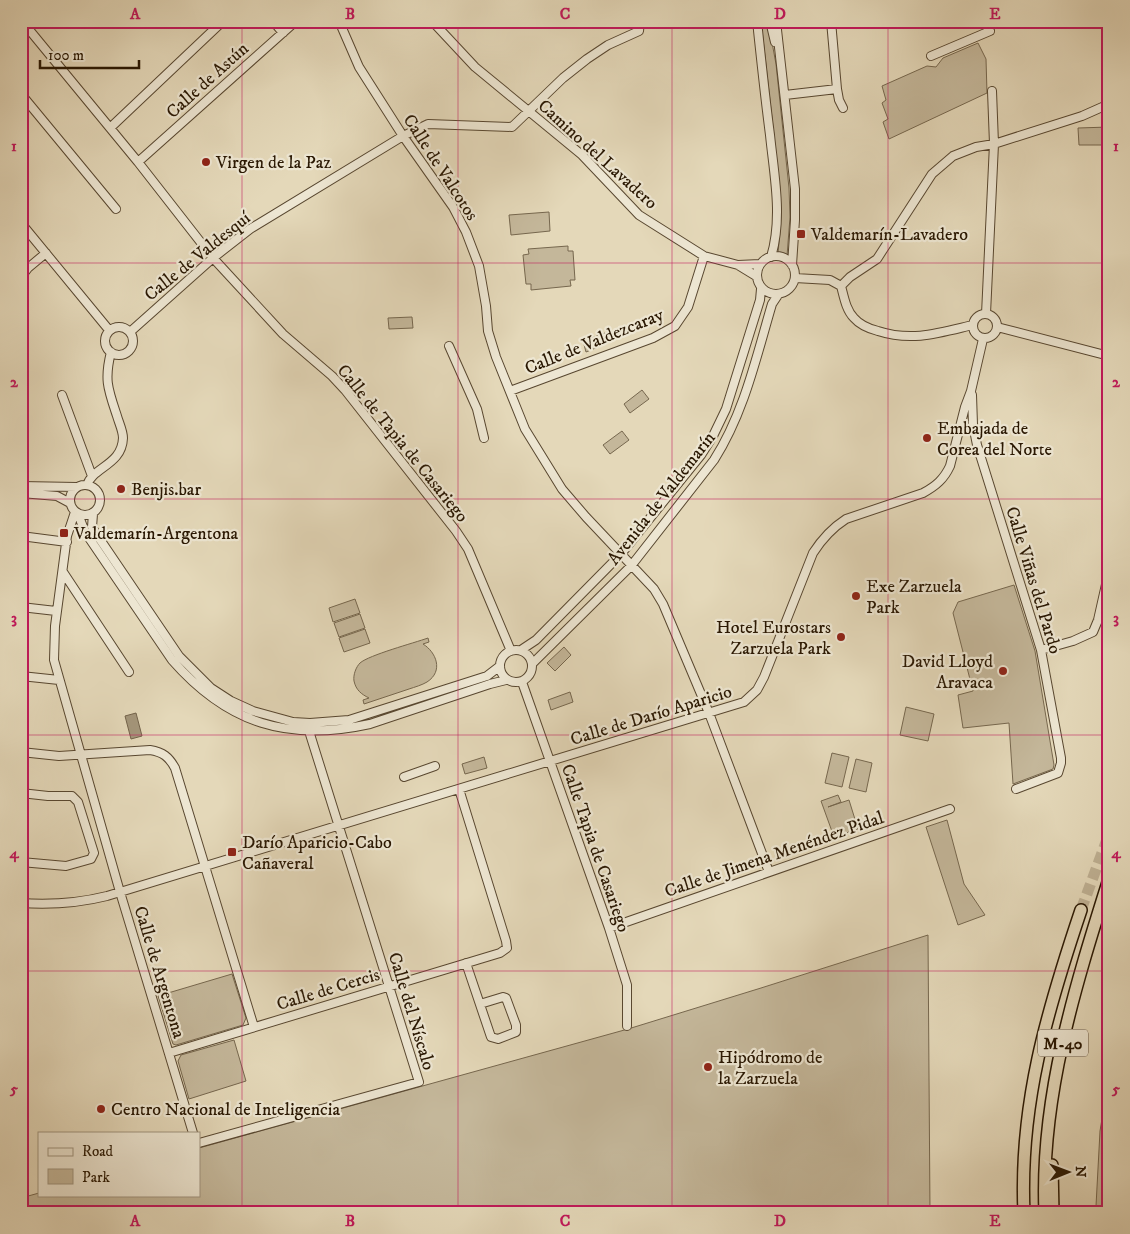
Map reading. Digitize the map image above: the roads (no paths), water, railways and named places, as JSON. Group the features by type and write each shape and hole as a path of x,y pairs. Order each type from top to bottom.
{"highway":[{"name":"M-40","path":"1045,1213 1044,1182 1047,1129 1053,1088 1072,1005 1109,879"},
{"name":"M-40","path":"1024,1213 1022,1181 1026,1124 1035,1066 1049,1011 1081,910"},
{"path":"1053,1088 1053,1213"}],"street":[{"path":"22,21 138,162 213,258"},
{"path":"21,25 22,21"},
{"path":"110,128 223,21"},
{"path":"273,21 283,33"},
{"name":"Calle de Astún","path":"138,162 296,21"},
{"name":"Calle de Valcotos","path":"339,21 359,67 402,136 452,207 466,232 479,266 488,331 496,357 525,429 562,489 654,589 663,604 709,713 769,872"},
{"name":"Camino del Lavadero","path":"432,21 475,67 582,156 639,215 704,256 738,265 756,276"},
{"name":"Calle de Valdesquí","path":"130,332 213,258 250,229 402,136 428,124 512,127 563,78 586,59 608,45 639,31 640,21"},
{"path":"756,21 776,189 777,220 771,256 760,264 756,276 761,288 768,293 778,295 789,289 795,278 792,265 795,189 776,21"},
{"path":"770,21 771,31 781,60"},
{"path":"831,21 837,89 843,108"},
{"path":"931,56 990,31"},
{"path":"785,95 837,89"},
{"path":"986,314 994,144 992,91"},
{"path":"21,94 116,209"},
{"path":"841,286 850,277 877,259 932,174 953,156 976,147 994,144 1082,116 1109,104"},
{"path":"21,223 109,330"},
{"path":"21,277 28,268 46,253"},
{"name":"Calle de Valdezcaray","path":"510,391 653,338 676,326 688,307 704,256"},
{"path":"771,256 784,258 792,265"},
{"name":"Calle de Tapia de Casariego","path":"213,258 283,334 332,376 456,531 468,549 511,651"},
{"name":"Camino del Lavadero","path":"738,265 760,264"},
{"path":"795,278 830,280 841,286 847,307 854,319 880,332 916,338 973,325"},
{"name":"Avenida de Valdemarín","path":"521,650 536,640 621,554 701,455 726,409 760,300 761,288"},
{"name":"Avenida de Valdemarín","path":"532,662 631,566 714,460 725,443 741,409 772,304 778,295"},
{"path":"986,314 993,317 997,327 991,337 983,339 976,335 973,325 978,316 986,314"},
{"path":"117,326 130,332 132,340 129,350 118,354 108,349 105,338 109,330 117,326"},
{"path":"997,327 1109,356"},
{"name":"Calle de Darío Aparicio","path":"21,904 46,905 90,900 120,892 744,702 757,690 764,677 813,553 821,540 837,524 846,519 923,493 933,488 946,474 950,466 971,391 983,339"},
{"path":"449,346 477,409 484,438"},
{"path":"87,485 89,478 113,461 120,451 123,439 107,380 107,368 111,352"},
{"name":"Calle Viñas del Pardo","path":"971,391 975,434 1041,650 1061,758 1060,768 1054,776 1016,789"},
{"path":"62,395 92,476"},
{"path":"961,423 973,425"},
{"path":"958,434 964,432 975,434"},
{"path":"21,486 77,487 87,485 95,489 99,494 100,502 98,509 93,514 85,516 76,513"},
{"path":"77,487 72,494 70,503 72,508 89,538 172,660 206,695 228,709 251,720 271,726 309,731 332,731 370,724 490,684 506,680 516,683 522,682 530,676 533,669 528,654 521,650 511,651 504,655 500,666 487,676 350,720 317,723 293,722 253,711 231,701 211,688 179,656 95,532 92,527 93,514"},
{"path":"21,493 57,496 70,503"},
{"name":"Calle de Argentona","path":"76,513 67,542 56,611 53,642 54,660 120,892 194,1132"},
{"path":"21,536 67,542"},
{"path":"1041,650 1073,641 1092,632 1098,620 1109,571"},
{"path":"63,572 129,672"},
{"path":"21,607 56,611"},
{"path":"500,666 506,680"},
{"path":"21,676 59,680"},
{"name":"Calle Tapia de Casariego","path":"522,682 609,928 627,985 627,1026"},
{"name":"Calle del Níscalo","path":"200,1144 419,1082 309,731"},
{"path":"21,752 58,756 150,750 160,752 170,759 175,768 254,1027"},
{"path":"404,777 435,766"},
{"name":"Calle de Cercis","path":"169,1053 466,963 507,948 459,789"},
{"path":"21,793 72,796 78,802 94,852 91,859 66,866 21,862"},
{"name":"Calle de Jimena Menéndez Pidal","path":"609,928 950,809"},
{"path":"86,826 99,821"},
{"path":"466,963 491,1037 498,1039 516,1032 516,1026 506,998 503,997 480,1004"}],"tunnel":[{"path":"1081,910 1109,834"}],"place":[{"name":"Virgen de la Paz","path":"206,162"},
{"name":"Valdemarín-Lavadero","path":"801,234"},
{"name":"Embajada de Corea del Norte","path":"927,438"},
{"name":"Benjis.bar","path":"121,489"},
{"name":"Valdemarín-Argentona","path":"64,533"},
{"name":"Exe Zarzuela Park","path":"856,596"},
{"name":"Hotel Eurostars Zarzuela Park","path":"841,637"},
{"name":"David Lloyd Aravaca","path":"1003,671"},
{"name":"Darío Aparicio-Cabo Cañaveral","path":"232,852"},
{"name":"Hipódromo de la Zarzuela","path":"708,1067"},
{"name":"Centro Nacional de Inteligencia","path":"101,1109"}]}
